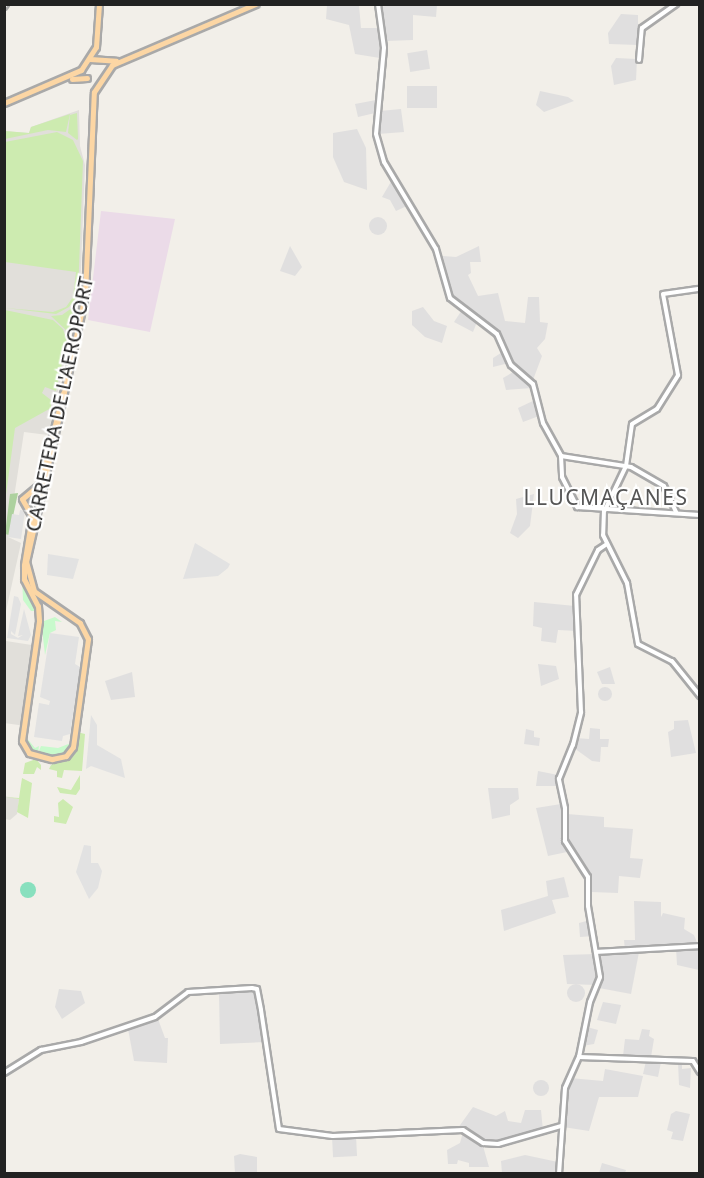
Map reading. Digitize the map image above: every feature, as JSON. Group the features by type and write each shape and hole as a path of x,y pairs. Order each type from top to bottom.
{"main road":[{"path":"58,83 84,66 89,60 96,42 99,4"},
{"path":"4,103 58,83 88,79 99,80 116,63 255,5"},
{"path":"96,42 106,72"},
{"path":"89,60 112,62 171,42"},
{"path":"84,66 88,79"},
{"name":"CARRETERA DE L'AEROPORT","path":"88,79 94,92"},
{"name":"CARRETERA DE L'AEROPORT","path":"26,505 32,520 24,579 39,611 39,621 22,734 24,747 32,755 55,759 70,752 88,643 81,625 36,593 27,572 33,530 85,291 94,92 99,80"},
{"path":"36,501 26,505 22,498 40,484 63,393"},
{"path":"33,530 36,501 50,459"},
{"path":"30,491 36,501"}],"street":[{"path":"378,4 384,48 376,134 384,162 436,249 450,298 499,336 511,365 530,380 543,423 561,456 562,477 578,507 699,515"},
{"path":"639,60 642,28 676,4"},
{"path":"699,289 663,294 678,374 657,409 641,416 631,428 626,466 605,510 607,544 627,583 638,644 672,661 699,696"},
{"path":"561,456 626,466 664,486 676,512"},
{"path":"559,1173 565,1087 579,1057 590,1002 600,980 588,906 588,877 574,860 565,841 565,808 558,783 581,712 576,595 598,550 607,544"},
{"path":"597,952 699,946"},
{"path":"4,1072 41,1050 81,1042 155,1017 188,992 252,988 256,989 261,1010 279,1129 333,1136 464,1130 483,1143 498,1144 561,1126"},
{"path":"579,1057 693,1061 699,1072"}],"shaded area":[{"path":"327,5 359,5 361,28 379,28 380,58 355,54 349,25 326,19"},
{"path":"437,5 436,17 413,15 413,40 386,41 380,7"},
{"path":"621,14 638,15 638,45 609,44 608,33"},
{"path":"427,50 430,69 410,72 407,53"},
{"path":"616,58 637,59 636,80 614,85 611,66"},
{"path":"407,86 437,86 437,108 407,108"},
{"path":"540,91 568,97 574,101 544,112 536,105"},
{"path":"376,100 375,113 358,117 355,104"},
{"path":"401,109 404,132 378,134 380,111"},
{"path":"79,110 80,146 85,165 80,293 48,435 24,432 8,537 21,543 6,611 6,641 38,646 26,726 4,723 4,131 29,133 31,127"},
{"path":"357,129 366,148 367,190 344,182 333,157 333,133"},
{"path":"392,180 409,205 396,211 390,200 382,197"},
{"path":"101,211 175,219 150,332 88,320"},
{"path":"374,217 382,217 387,222 385,233 374,235 369,230 369,222"},
{"path":"290,246 302,267 295,276 280,271"},
{"path":"479,246 481,262 470,262 471,273 468,275 478,296 498,293 505,321 525,323 528,297 539,297 540,322 548,323 545,339 537,348 542,356 533,380 511,365 497,332 452,298 443,256 456,257"},
{"path":"423,307 434,321 447,326 442,343 425,337 412,325 412,311"},
{"path":"462,310 477,322 473,332 454,322"},
{"path":"504,351 509,363 493,367 493,358"},
{"path":"515,371 530,382 532,388 506,390 503,378"},
{"path":"535,400 539,416 523,422 518,408"},
{"path":"534,494 530,526 518,538 510,533 517,514 516,499"},
{"path":"20,510 25,511 21,539 8,537 12,514 19,515"},
{"path":"195,543 230,564 228,568 218,576 183,579"},
{"path":"48,554 79,559 73,579 47,575"},
{"path":"14,596 18,597 21,604 15,635 11,631 11,634 18,638 23,635 18,636 24,609 31,635 28,641 7,638"},
{"path":"534,602 575,606 577,631 558,630 556,643 541,641 542,628 533,626"},
{"path":"50,633 79,637 75,664 80,667 70,734 63,736 62,741 34,737 39,703 49,705 50,701 40,697"},
{"path":"538,664 556,666 559,679 541,686"},
{"path":"610,667 615,684 602,684 597,672"},
{"path":"132,672 135,697 111,700 105,681"},
{"path":"602,687 608,687 612,694 608,701 602,701 598,697 598,691"},
{"path":"91,715 97,725 97,745 121,759 125,778 91,766 86,769"},
{"path":"688,720 696,753 671,757 668,732 674,729 674,721"},
{"path":"590,728 600,729 600,739 609,739 608,747 601,747 600,762 592,761 574,748 576,738 589,739"},
{"path":"526,729 534,731 534,737 540,738 539,746 524,744"},
{"path":"538,771 558,775 557,786 536,786"},
{"path":"488,788 518,788 519,799 510,805 510,815 492,819"},
{"path":"4,796 19,799 17,814 10,820 5,819"},
{"path":"561,804 567,852 548,856 536,808"},
{"path":"567,814 604,817 604,827 633,829 630,858 643,859 640,878 619,876 618,893 591,892 589,873 567,841"},
{"path":"84,845 91,846 91,863 98,863 102,871 98,888 89,899 76,872"},
{"path":"564,877 569,897 552,900 556,913 504,931 501,910 548,896 546,881"},
{"path":"634,901 661,902 661,917 663,913 685,918 684,929 694,935 698,945 645,947 625,951 624,940 635,940"},
{"path":"590,920 594,936 580,937 579,923"},
{"path":"676,948 690,951 699,948 699,970 677,965"},
{"path":"639,952 631,994 599,988 601,954"},
{"path":"596,954 599,975 596,985 567,984 563,955"},
{"path":"576,984 582,987 585,993 582,999 576,1002 570,999 567,993 570,987"},
{"path":"59,989 81,991 85,1003 62,1019 55,1007"},
{"path":"243,991 256,993 265,1042 220,1044 219,993"},
{"path":"603,1002 621,1005 616,1024 597,1020"},
{"path":"158,1019 165,1038 168,1038 167,1063 134,1061 128,1029"},
{"path":"587,1027 598,1030 594,1044 582,1046"},
{"path":"642,1029 650,1030 649,1036 654,1039 651,1057 623,1056 625,1039 639,1040"},
{"path":"646,1061 661,1062 658,1077 643,1074"},
{"path":"678,1062 682,1063 682,1069 691,1068 690,1088 679,1085"},
{"path":"605,1069 643,1076 638,1097 599,1097 589,1131 563,1127 570,1078 603,1081"},
{"path":"541,1080 547,1082 549,1088 547,1094 541,1096 535,1094 533,1088 535,1082"},
{"path":"473,1107 496,1116 505,1111 508,1121 521,1123 525,1110 541,1110 543,1131 508,1141 487,1142 471,1131 458,1128"},
{"path":"676,1111 690,1114 683,1141 671,1139 673,1132 667,1130 671,1114"},
{"path":"463,1132 483,1146 489,1167 469,1167 469,1163 458,1160 457,1164 448,1164 447,1150 460,1143"},
{"path":"356,1136 357,1156 333,1157 332,1137"},
{"path":"240,1154 257,1157 257,1173 235,1173 234,1156"},
{"path":"525,1155 558,1162 557,1173 502,1173 501,1161"},
{"path":"602,1163 626,1170 625,1173 599,1173"}],"green space":[{"path":"77,113 77,140 68,133 70,115"},
{"path":"70,114 66,132 48,130 5,139 5,131 29,133 31,127"},
{"path":"57,132 73,140 83,161 78,295 69,307 56,314 5,308 53,312 66,307 73,297 76,272 5,262 5,142"},
{"path":"76,305 68,332 51,316 62,315"},
{"path":"5,310 53,320 63,329 67,341 56,391 45,387 42,393 51,400 51,408 15,428 5,502"},
{"path":"18,493 9,535 5,534 10,494"},
{"path":"22,576 36,606 36,611 31,611 23,600"},
{"path":"55,617 62,622 55,621 56,630 50,633 45,655 42,629 44,621"},
{"path":"77,732 85,734 82,771 64,770 62,778 57,777 57,771 49,769 51,765 71,754"},
{"path":"25,736 35,748 39,746 38,753 41,746 58,748 71,743 71,746 65,754 56,757 30,752"},
{"path":"36,759 41,765 41,770 37,767 34,774 23,774 25,763"},
{"path":"80,775 80,789 76,795 60,793 57,787 71,790"},
{"path":"22,778 32,783 28,818 17,812 19,799 5,797 19,798"},
{"path":"63,799 73,807 66,824 54,822 54,816 59,817 58,803"},
{"path":"28,882 36,890 28,898 20,890"}],"district":[{"name":"LLUCMAÇANES","path":"606,497"}]}
